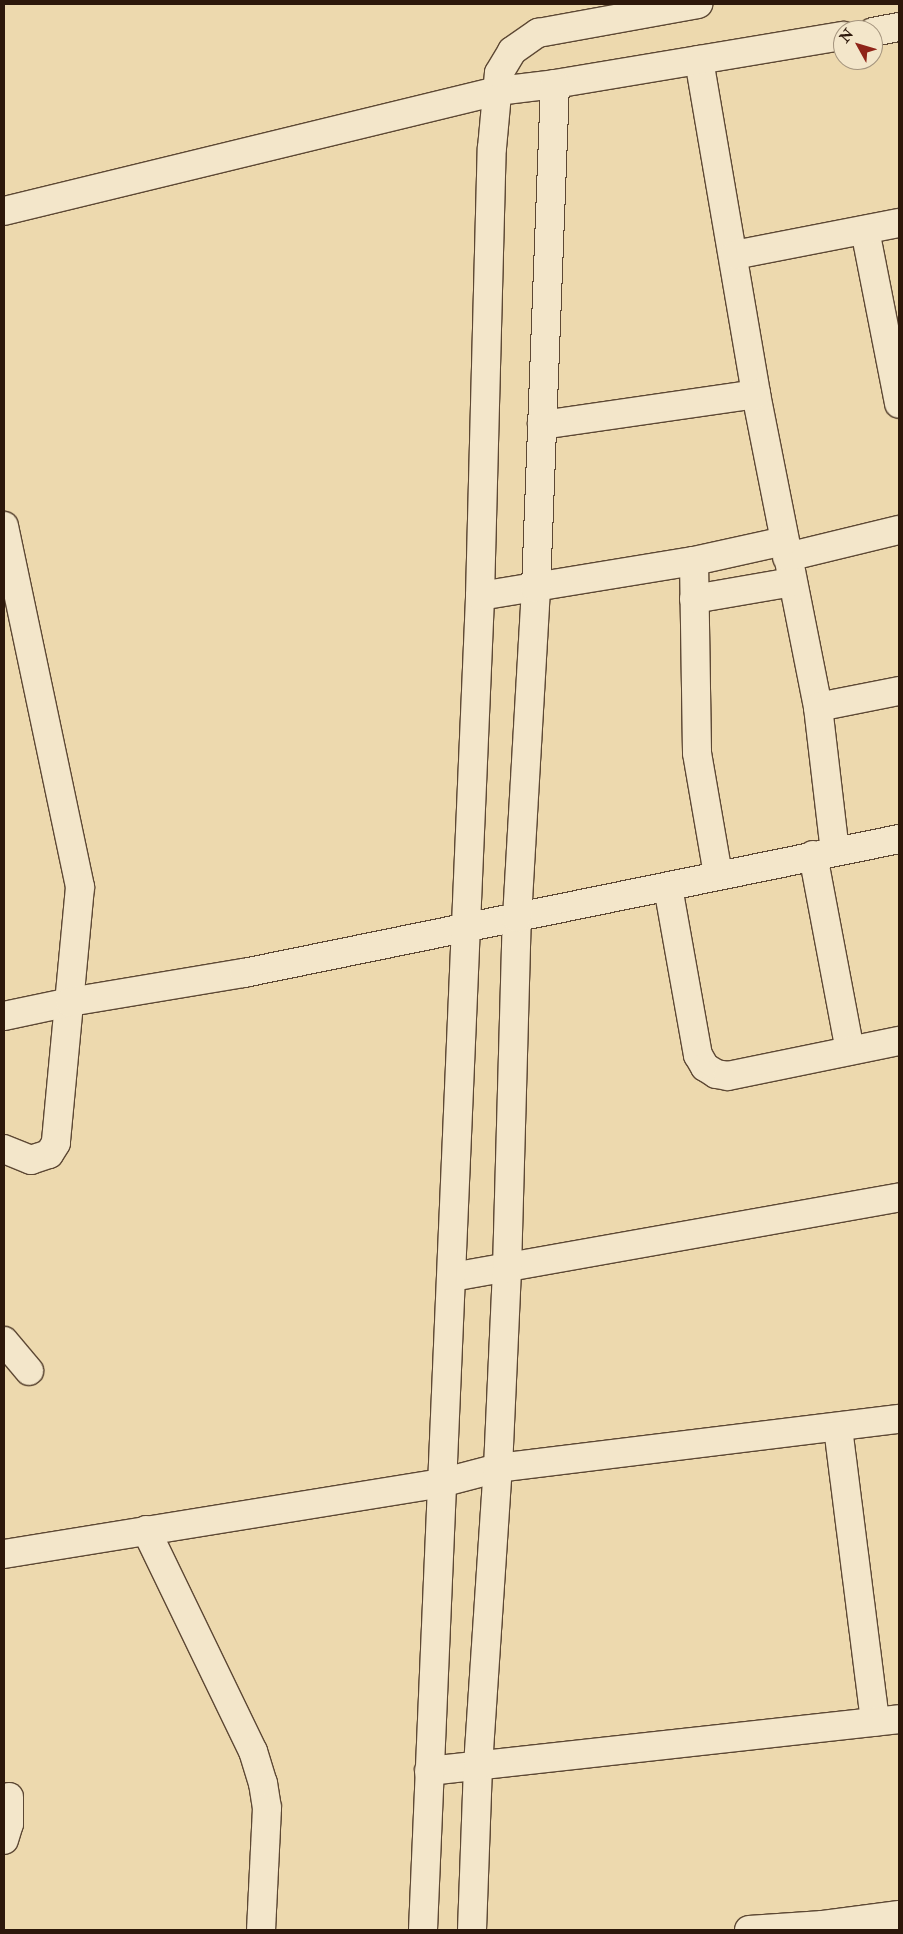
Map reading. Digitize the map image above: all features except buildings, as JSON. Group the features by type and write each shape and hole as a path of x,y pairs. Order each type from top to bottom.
{"street":[{"path":"423,1930 480,596 492,148 498,73 512,51 538,33 698,4"},
{"path":"883,30 899,27"},
{"path":"4,211 496,90 555,84 833,38"},
{"path":"699,60 734,255 756,394 818,707 824,853 850,1051"},
{"path":"472,1930 478,1766 498,1468 507,1269 517,918 536,588 555,84"},
{"path":"734,255 899,223"},
{"path":"864,230 899,404"},
{"path":"542,425 756,394"},
{"path":"4,526 80,887 56,1143 49,1154 42,1158 30,1160 4,1149"},
{"path":"694,599 788,560 899,530"},
{"path":"480,596 694,560 788,560"},
{"path":"694,560 697,753 718,874"},
{"path":"818,707 899,691"},
{"path":"4,1016 70,1002 244,973 668,887 718,874 899,839"},
{"path":"668,887 698,1055 705,1067 716,1074 728,1076 899,1041"},
{"path":"452,1277 507,1269 899,1197"},
{"path":"4,1341 29,1371"},
{"path":"4,1554 441,1483 498,1468 838,1428 899,1419"},
{"path":"429,1771 887,1720 838,1428"},
{"path":"146,1530 253,1751 263,1782 267,1816 261,1930"},
{"path":"4,1840 10,1824 9,1797"},
{"path":"748,1930 822,1928 899,1915"}]}
